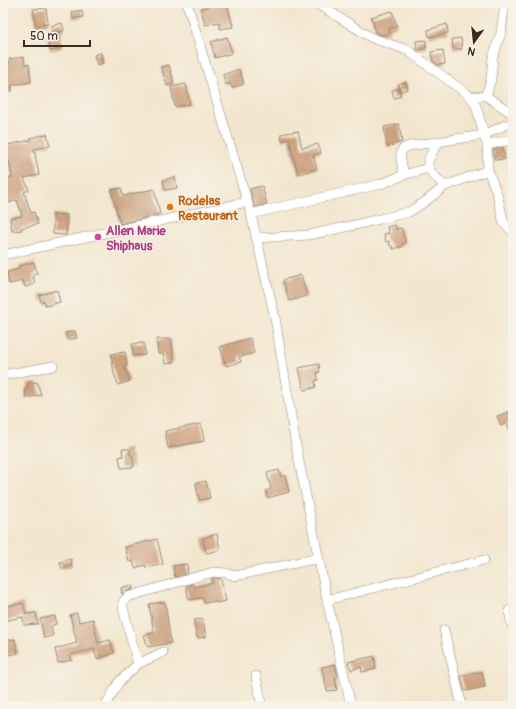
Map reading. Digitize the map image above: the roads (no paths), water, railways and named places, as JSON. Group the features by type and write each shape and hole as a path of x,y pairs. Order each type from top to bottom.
{"street":[{"path":"187,3 251,214 275,318 296,446 327,600 348,687 351,706"},
{"path":"314,3 372,38 407,50 470,96 476,106 487,145 488,170 497,194 504,223 513,232"},
{"path":"486,96 491,79 493,57 501,33 505,3"},
{"path":"470,96 486,96 513,114"},
{"path":"404,174 401,151 404,148 484,135 505,125 513,123"},
{"path":"487,145 513,140"},
{"path":"439,142 429,156 428,168 430,173 445,186"},
{"path":"251,214 381,184 404,174 428,168"},
{"path":"256,238 309,235 409,212 445,186 488,170"},
{"path":"3,255 247,202"},
{"path":"3,375 52,366"},
{"path":"138,664 123,608 123,602 127,597 214,572 226,573 235,576 319,558"},
{"path":"327,600 484,560"},
{"path":"508,611 513,628"},
{"path":"444,630 462,706"},
{"path":"105,706 119,682 138,664 163,652"},
{"path":"256,676 262,706"}],"place":[{"name":"Rodelas Restaurant","path":"170,207"},
{"name":"Allen Marie Shiphaus","path":"98,237"}]}
